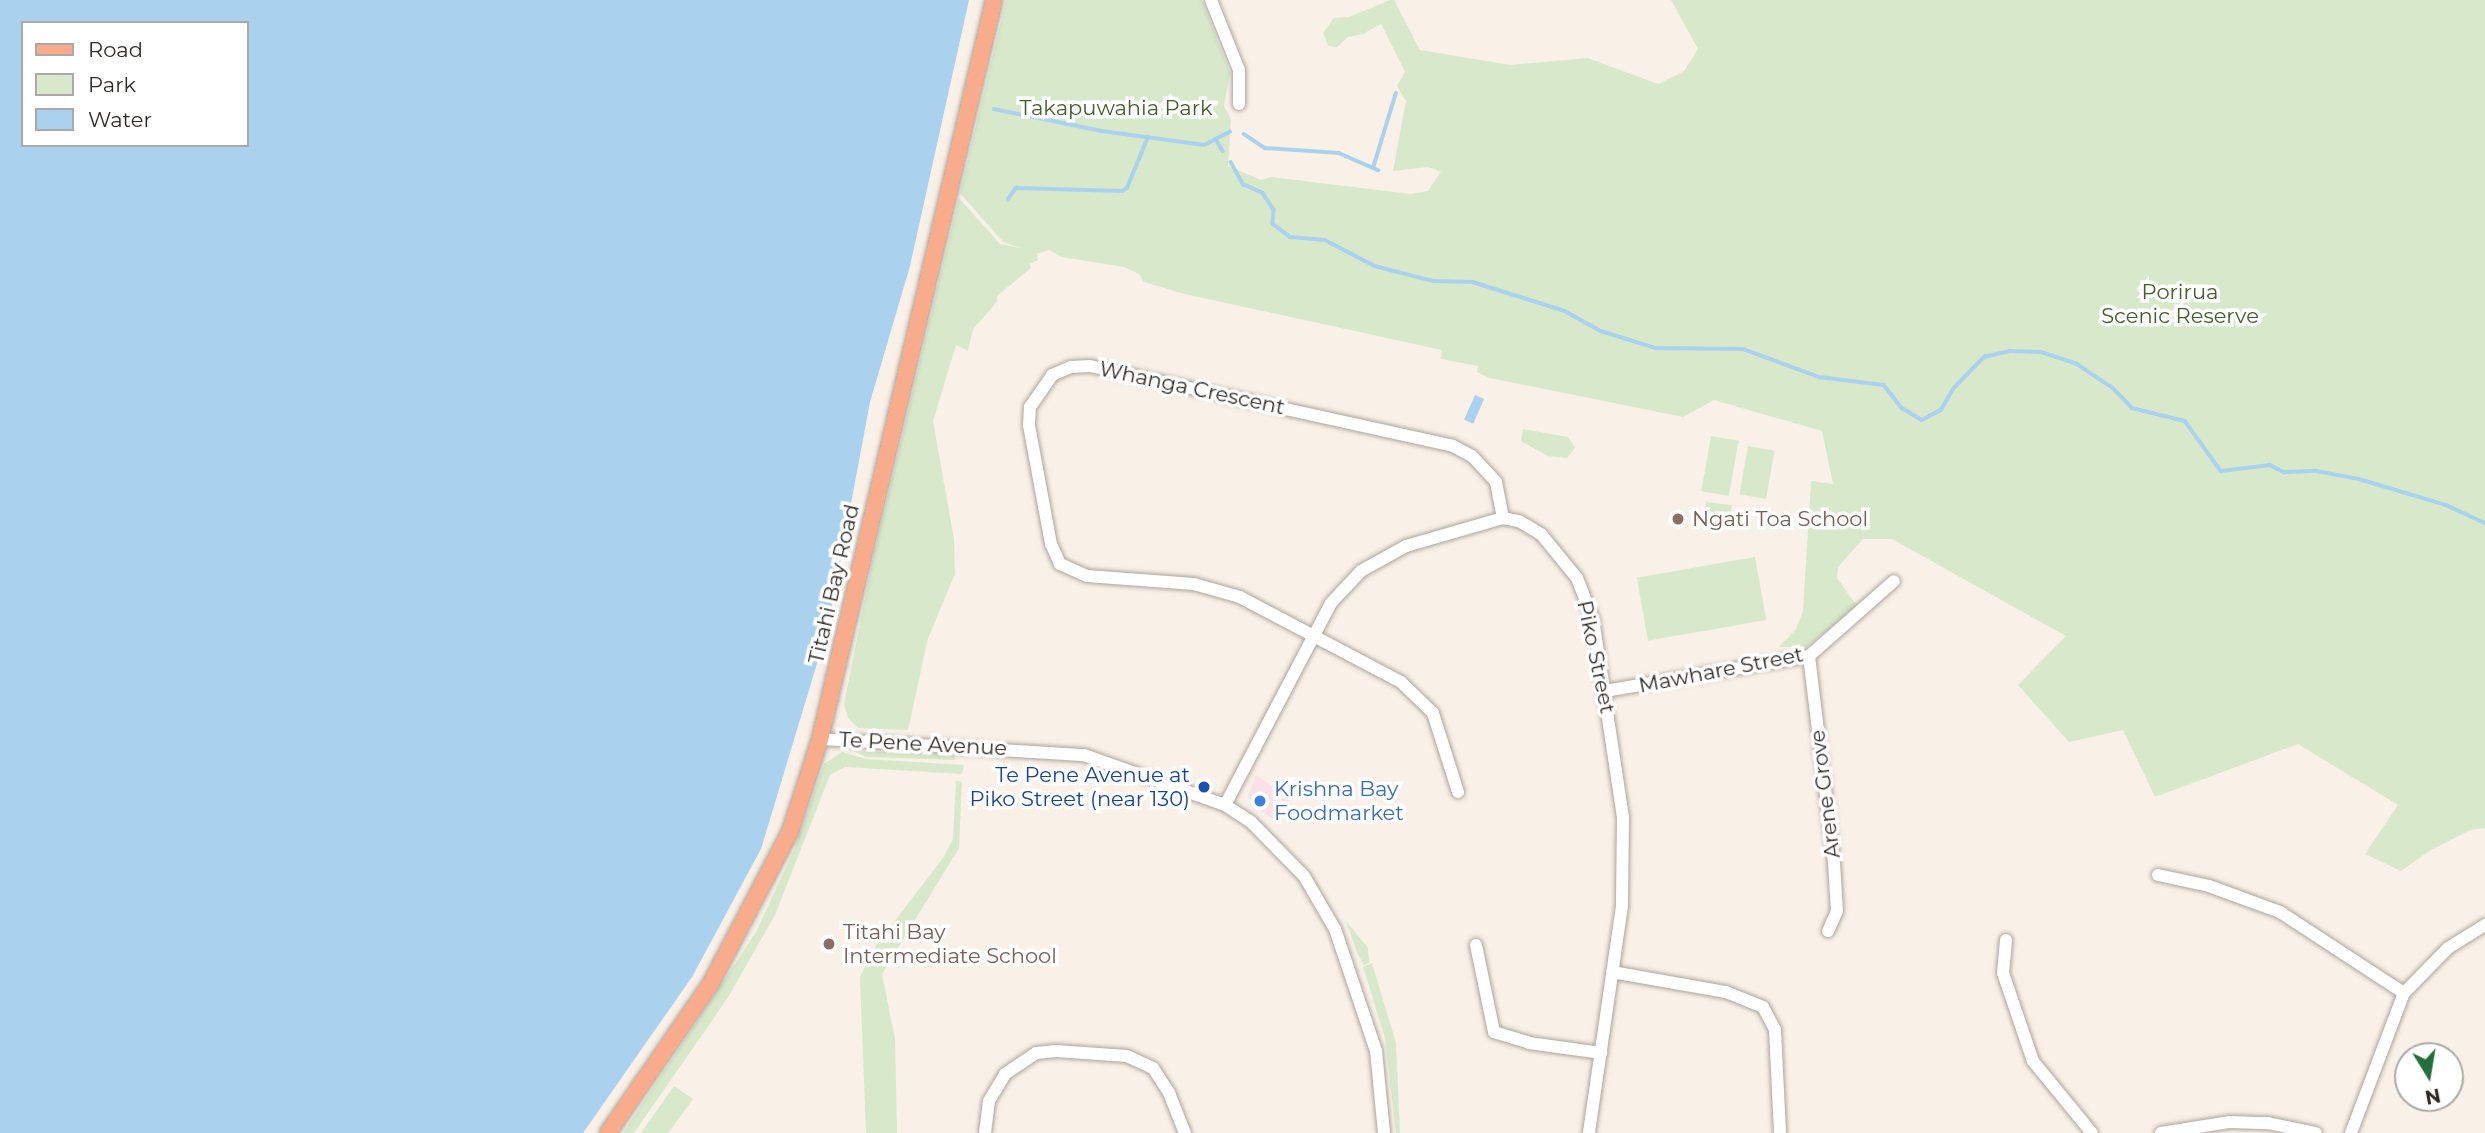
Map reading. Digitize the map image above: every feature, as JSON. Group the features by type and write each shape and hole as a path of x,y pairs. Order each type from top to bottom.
{"main road":[{"name":"Titahi Bay Road","path":"608,1133 711,983 746,924 790,832 820,739 994,0"}],"street":[{"path":"1211,0 1239,70 1239,104"},
{"name":"Whanga Crescent","path":"1313,636 1240,597 1210,587 1087,576 1060,564 1051,544 1029,425 1033,399 1045,381 1071,367 1090,366 1453,446 1472,456 1496,482 1503,517"},
{"path":"1224,805 1313,636 1343,588 1380,558 1424,539 1503,517"},
{"name":"Piko Street","path":"1503,517 1519,521 1541,534 1577,578 1593,619 1605,691 1625,840 1612,972 1589,1133"},
{"name":"Mawhare Street","path":"1605,691 1809,656 1894,581"},
{"path":"1313,636 1421,697 1440,727 1458,792"},
{"name":"Arene Grove","path":"1809,656 1835,875 1837,911 1828,931"},
{"name":"Te Pene Avenue","path":"820,739 1084,755 1224,805 1272,839 1291,860 1335,929 1376,1051 1384,1133"},
{"path":"2158,875 2208,886 2280,912 2404,993"},
{"path":"2351,1133 2404,993 2448,948 2485,925"},
{"path":"2006,940 2003,973 2032,1061 2092,1133"},
{"path":"1476,945 1494,1032 1529,1042 1601,1053"},
{"path":"1612,972 1726,992 1763,1007 1775,1030 1780,1133"},
{"path":"985,1133 989,1101 1004,1074 1036,1053 1056,1051 1127,1056 1153,1068 1169,1093 1185,1133"},
{"path":"2161,1133 2230,1122 2268,1123 2316,1133"}],"shaded area":[{"path":"1256,775 1292,799 1274,820 1252,805 1248,796"}],"green space":[{"name":"Porirua Scenic Reserve","path":"1006,0 1202,0 1230,73 1224,106 1231,119 1228,166 1261,180 1271,177 1411,194 1428,191 1441,172 1428,167 1393,171 1406,101 1397,86 1405,72 1381,24 1363,34 1348,37 1337,47 1328,46 1323,33 1334,18 1349,17 1390,0 1394,0 1420,50 1510,65 1588,58 1658,84 1684,71 1698,49 1671,0 2485,0 2485,828 2470,830 2431,850 2401,871 2365,854 2398,805 2298,744 2155,797 2123,730 2069,742 2018,685 2066,636 1892,539 1863,539 1838,567 1837,578 1857,606 1806,647 1779,647 1796,629 1803,611 1811,481 1833,484 1822,431 1714,400 1683,417 1490,378 1477,372 1478,366 1441,359 1442,350 1185,294 1144,282 1139,274 1124,267 1062,257 1049,250 1037,254 1038,260 1029,264 1031,268 997,296 997,302 973,329 968,351 956,345 933,421 954,539 955,574 928,638 908,730 858,728 848,718 844,705 872,562 959,198 1000,244 1021,248 1003,242 960,193"},
{"path":"1523,429 1568,437 1575,448 1567,458 1548,456 1521,441"},
{"path":"1711,436 1739,441 1729,496 1701,491"},
{"path":"1748,446 1775,451 1766,499 1739,494"},
{"path":"1706,502 1732,505 1730,520 1704,517"},
{"path":"1755,557 1766,620 1648,641 1637,578"},
{"path":"854,751 954,755 955,760 866,757"},
{"path":"842,752 866,759 964,765 962,774 845,767 830,775 775,915 727,999 634,1133 623,1133 756,932 794,850 824,764"},
{"path":"956,781 962,782 959,848 882,974 895,1039 897,1133 866,1133 860,977 877,944 943,858 953,839"},
{"path":"1346,921 1368,948 1369,963 1364,965 1358,955"},
{"path":"1372,963 1396,1043 1400,1133 1396,1133 1385,1038 1363,967"},
{"path":"674,1086 693,1099 668,1133 641,1133"}],"water":[{"path":"0,0 969,0 910,266 870,402 828,627 761,849 692,977 583,1133 0,1133"},
{"path":"1475,395 1484,399 1473,424 1464,420"}],"waterway":[{"path":"1373,168 1396,93"},
{"path":"994,109 1102,131 1204,145 1230,132"},
{"path":"1244,134 1265,148 1339,153 1378,170"},
{"path":"1008,199 1016,188 1122,191 1127,188 1148,137"},
{"path":"1216,139 1223,151"},
{"path":"1231,162 1243,184 1263,193 1274,210 1273,224 1290,237 1325,240 1375,266 1433,281 1473,282 1565,311 1601,331 1656,348 1743,349 1819,377 1884,385 1902,408 1922,420 1941,410 1953,389 1984,357 2010,351 2041,352 2077,364 2113,388 2132,408 2185,421 2221,471 2270,465 2284,472 2317,471 2359,479 2446,505 2485,523"}],"place":[{"name":"Ngati Toa School","path":"1678,519"},
{"name":"Te Pene Avenue at Piko Street (near 130)","path":"1204,787"},
{"name":"Krishna Bay Foodmarket","path":"1260,801"},
{"name":"Titahi Bay Intermediate School","path":"829,944"}],"park label":[{"name":"Takapuwahia Park","path":"1116,108"}]}
